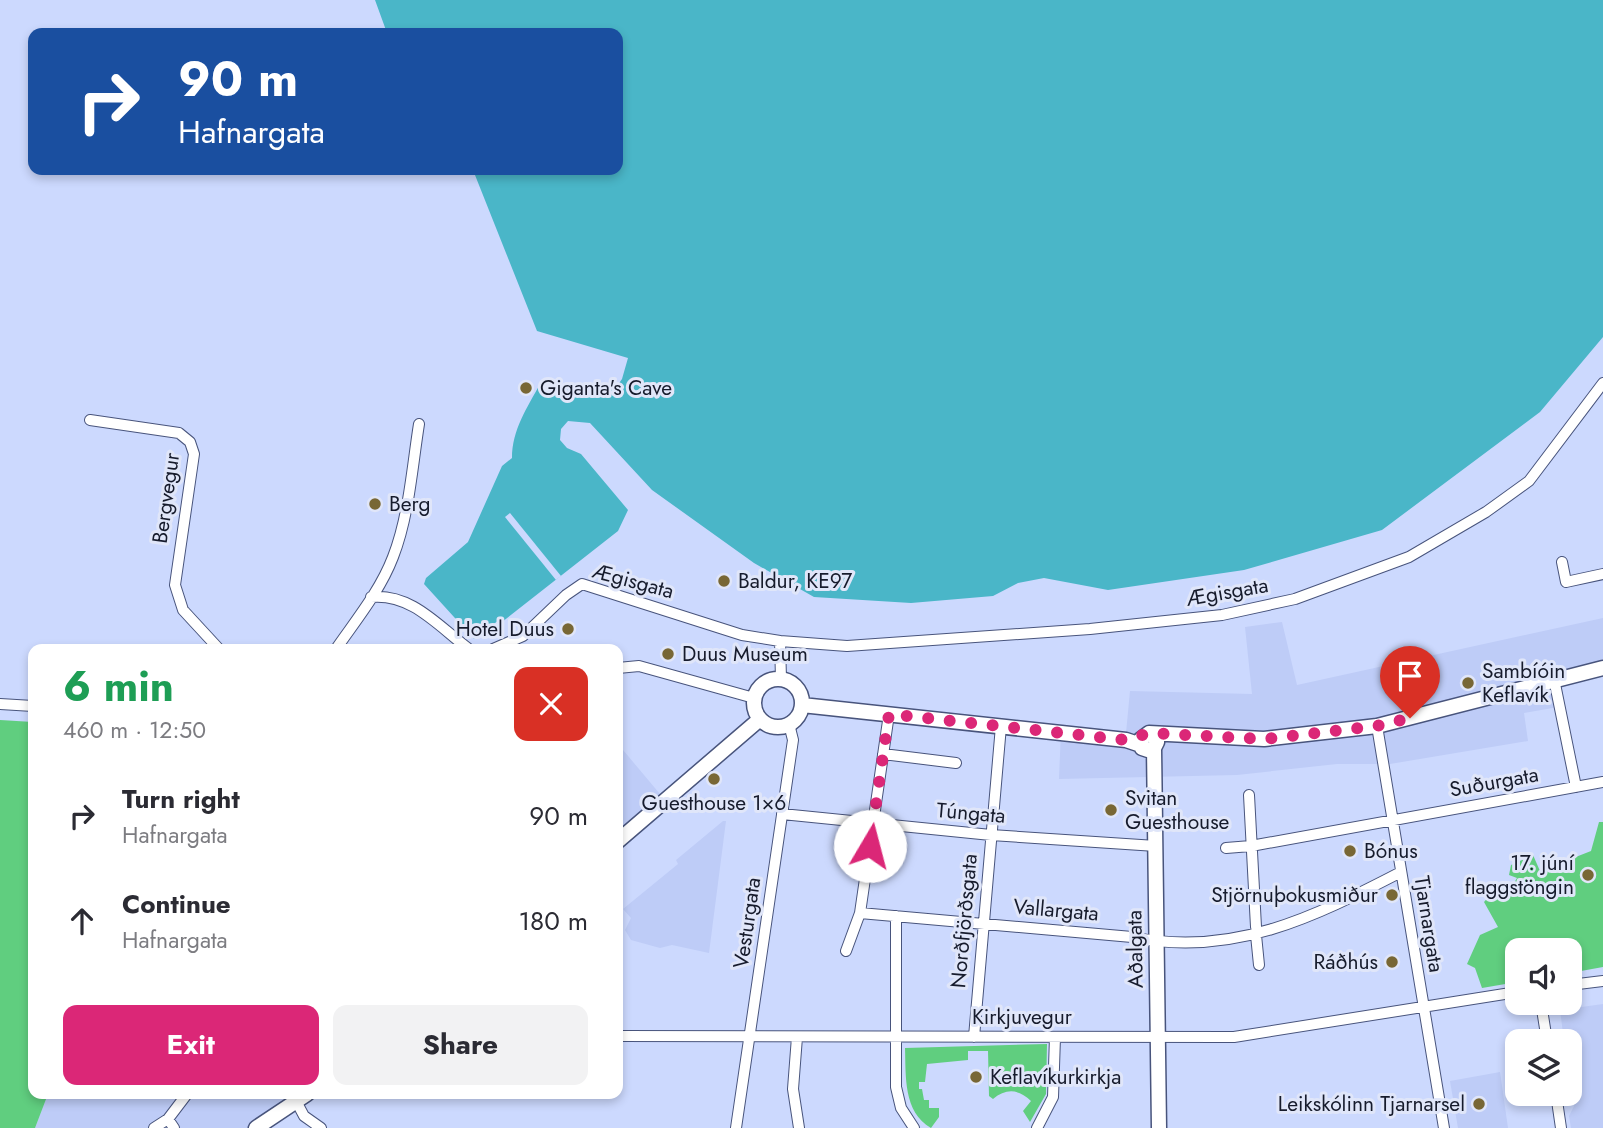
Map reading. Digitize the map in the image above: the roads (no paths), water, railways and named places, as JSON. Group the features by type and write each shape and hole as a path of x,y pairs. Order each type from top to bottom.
{"street":[{"name":"Ægisgata","path":"505,644 523,636 566,595 582,584 743,635 847,646 1090,629 1222,615 1295,599 1409,557 1486,512 1529,481 1603,383"},
{"name":"Bergvegur","path":"90,420 178,433 190,442 194,454 175,585 183,610 214,644"},
{"path":"338,644 386,573 400,537 419,424"},
{"path":"1562,562 1566,582 1603,574"},
{"path":"371,597 405,601 462,644"},
{"path":"780,641 781,680"},
{"path":"623,668 639,666 754,698"},
{"path":"802,705 1149,743 1186,737 1264,739 1377,726 1603,668"},
{"path":"1554,679 1576,787"},
{"path":"781,680 798,690 802,705 798,716 789,724 771,726 760,719 754,698 766,682 781,680"},
{"path":"0,704 28,706"},
{"path":"846,951 860,914 889,714"},
{"path":"623,838 760,719"},
{"name":"Vesturgata","path":"736,1128 793,740 789,724"},
{"name":"Norðfjörðsgata","path":"974,1037 1002,726"},
{"name":"Tjarnargata","path":"1377,726 1444,1128"},
{"name":"Aðalgata","path":"1149,743 1155,769 1159,1128"},
{"path":"883,754 956,763"},
{"name":"Suðurgata","path":"1392,819 1603,782"},
{"path":"1249,795 1259,965"},
{"name":"Túngata","path":"782,814 991,835 1156,846"},
{"path":"1226,848 1251,846 1392,819"},
{"name":"Vallargata","path":"860,914 983,923 1157,942 1212,943 1297,921 1401,872"},
{"path":"896,916 895,1087 901,1108 914,1128"},
{"path":"1582,984 1603,981"},
{"name":"Kirkjuvegur","path":"623,1036 1234,1037 1505,994"},
{"path":"797,1037 793,1089 800,1128"},
{"path":"1037,1128 1054,1097 1055,1037"},
{"path":"154,1128 171,1123 184,1099"},
{"path":"257,1128 299,1099"},
{"path":"302,1099 304,1116 321,1128"},
{"path":"1558,1106 1561,1128"}],"place":[{"name":"Giganta's Cave","path":"526,388"},
{"name":"Berg","path":"375,504"},
{"name":"Baldur, KE97","path":"724,581"},
{"name":"Hotel Duus","path":"568,629"},
{"name":"Duus Museum","path":"668,654"},
{"name":"Sambíóin Keflavík","path":"1468,683"},
{"name":"Guesthouse 1×6","path":"714,779"},
{"name":"Svitan Guesthouse","path":"1111,810"},
{"name":"Bónus","path":"1350,851"},
{"name":"17. júní flaggstöngin","path":"1588,875"},
{"name":"Stjörnuþokusmiður","path":"1392,895"},
{"name":"Ráðhús","path":"1392,962"},
{"name":"Keflavíkurkirkja","path":"976,1077"},
{"name":"Leikskólinn Tjarnarsel","path":"1479,1104"}]}
